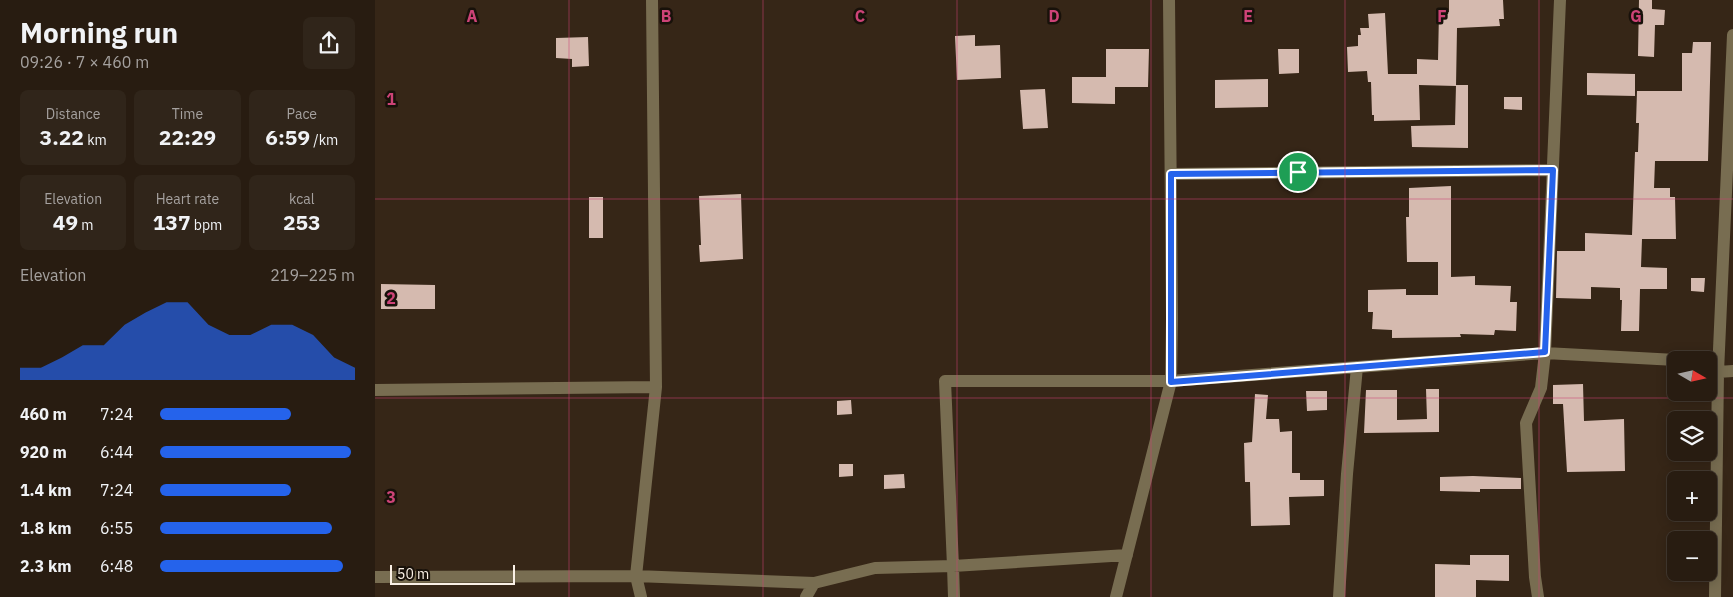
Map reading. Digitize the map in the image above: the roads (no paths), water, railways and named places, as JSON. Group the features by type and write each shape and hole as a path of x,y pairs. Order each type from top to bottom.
{"street":[{"path":"641,597 636,576 656,387 652,0"},
{"path":"1116,597 1171,382 1169,0"},
{"path":"1538,597 1535,577 1526,423 1541,388 1545,352 1560,0"},
{"path":"1714,351 1733,35"},
{"path":"1171,174 1553,170"},
{"path":"954,597 945,381 1171,382 1545,352 1667,359"},
{"path":"1339,597 1347,474 1357,367"},
{"path":"1717,370 1733,371"},
{"path":"375,390 656,387"},
{"path":"1713,401 1715,597"},
{"path":"375,577 636,576 814,583 875,568 953,566 1127,555"},
{"path":"806,597 814,583"}]}
